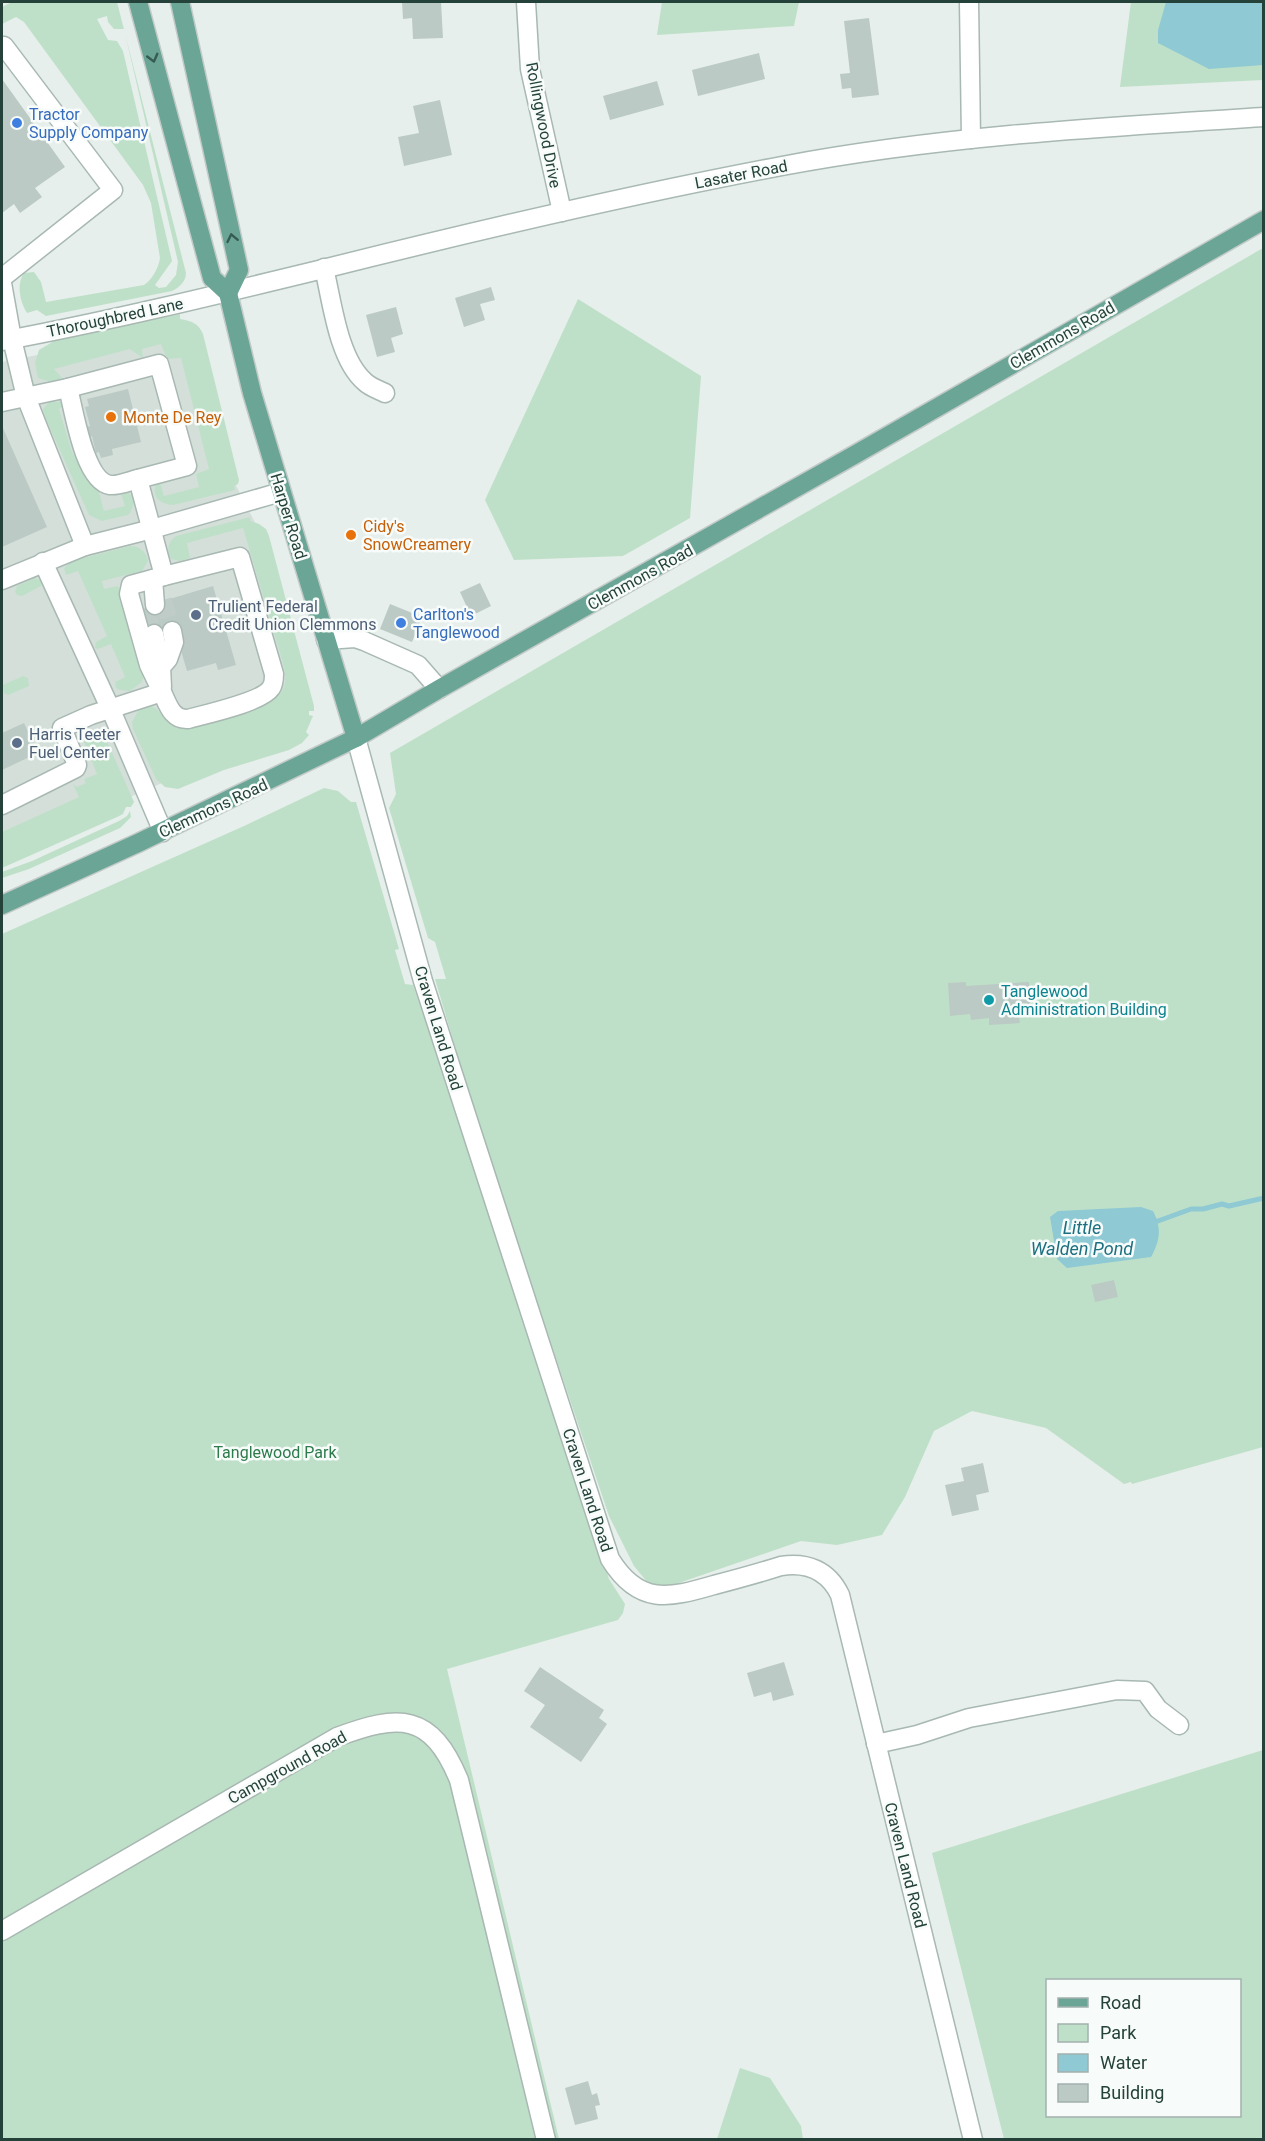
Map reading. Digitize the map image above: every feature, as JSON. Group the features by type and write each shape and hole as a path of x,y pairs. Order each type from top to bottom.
{"main road":[{"name":"Harper Road","path":"138,2 212,278 228,292 252,393 356,738"},
{"path":"180,2 239,270 228,292"},
{"name":"Clemmons Road","path":"2,905 162,832 356,738 1263,220"}],"street":[{"name":"Rollingwood Drive","path":"526,2 530,69 562,212"},
{"path":"969,2 971,139"},
{"path":"2,47 4,46 113,190 2,278"},
{"name":"Lasater Road","path":"228,292 562,212 786,165 1043,131 1263,117"},
{"path":"324,268 342,344 351,363 366,383 385,393"},
{"path":"2,283 7,340 26,398 85,546"},
{"name":"Thoroughbred Lane","path":"7,340 228,292"},
{"path":"2,402 68,388 159,364 187,466 112,486 100,481 86,459 68,388"},
{"path":"138,479 152,529 156,578 154,604"},
{"path":"2,580 85,546 281,492"},
{"path":"240,557 274,674 270,690 251,700 188,719 176,717 162,692 149,664 129,594 131,585 240,557"},
{"path":"43,562 111,710 162,832"},
{"path":"162,692 161,667 168,658 174,642 163,632"},
{"path":"326,640 355,638 364,641 417,665 439,689"},
{"path":"2,805 74,770 77,765 62,728 91,715 162,692"},
{"name":"Craven Land Road","path":"356,738 423,981 610,1559 630,1584 652,1594 676,1596 781,1566 796,1564 812,1567 826,1575 840,1595 973,2139"},
{"path":"876,1744 917,1735 969,1718 1118,1690 1145,1691 1158,1709 1179,1725"},
{"name":"Campground Road","path":"2,1931 337,1737 389,1721 406,1723 424,1730 439,1741 451,1760 459,1780 546,2139"}],"shaded area":[{"path":"188,325 231,476 263,538 297,724 2,853 2,362"}],"green space":[{"path":"12,2 117,2 124,29 114,29 108,22 107,16 97,19 108,40 117,41 123,51 172,261 155,285 159,288 166,287 176,275 178,262 125,34 186,273 184,281 172,291 46,316 37,310 27,313 20,293 20,282 24,273 34,272 41,282 46,302 144,285 155,273 160,258 151,203 143,185 24,22 16,17 2,24 2,7"},
{"path":"662,2 799,2 794,26 657,35"},
{"path":"1131,2 1263,2 1263,80 1120,87"},
{"path":"1263,248 1263,1447 1132,1484 1131,1482 1124,1484 1046,1428 972,1411 934,1431 905,1497 882,1535 837,1545 801,1541 670,1586 648,1583 634,1566 609,1516 481,1135 435,979 446,979 435,942 428,938 389,808 396,794 390,753"},
{"path":"578,299 701,376 690,518 623,556 514,560 485,500"},
{"path":"180,314 180,319 194,323 203,334 239,480 234,486 235,490 173,505 156,497 156,484 160,483 164,496 199,487 196,474 209,469 181,358 167,359 161,344 142,349 143,358 130,349 54,369 63,379 51,382 38,378 35,363 39,350 54,341"},
{"path":"49,402 65,404 59,409 72,452 88,480 99,492 104,511 125,506 121,494 123,491 130,494 133,501 128,515 102,521 89,515 45,417 43,409"},
{"path":"250,517 250,521 266,529 269,536 314,706 314,711 309,711 309,715 313,716 306,732 309,735 302,743 289,750 224,770 178,789 165,787 156,779 133,729 132,722 138,711 151,706 174,727 196,727 235,717 264,706 283,690 285,684 282,660 243,528 187,543 190,558 180,561 171,559 168,549 176,536"},
{"path":"130,546 140,548 146,555 148,561 142,571 102,581 104,589 118,586 144,672 142,682 130,691 116,688 115,682 125,677 111,644 95,648 96,642 107,636 78,571 66,575 64,568 72,561"},
{"path":"35,578 42,581 41,586 22,596 17,595 15,592 17,586"},
{"path":"23,676 28,678 29,686 8,695 4,693 3,685"},
{"path":"95,731 105,737 134,802 131,807 126,807 123,814 117,817 2,868 2,832 79,797 73,784 77,787 86,783 84,779 97,774 84,742 88,733"},
{"name":"Tanglewood Park","path":"324,788 338,791 351,802 356,802 399,949 395,950 405,984 413,985 456,1107 579,1480 609,1579 625,1604 618,1620 447,1669 559,2139 2,2139 2,934"},
{"path":"130,811 131,817 120,828 29,869 2,878 2,872 32,861 119,821"},
{"path":"1263,1750 1263,2139 1004,2139 932,1853"},
{"path":"740,2068 770,2078 801,2126 803,2139 717,2139"}],"water":[{"path":"1166,2 1263,2 1263,65 1209,69 1158,43 1158,30"},
{"name":"Little Walden Pond","path":"1141,1207 1153,1211 1158,1223 1158,1240 1151,1257 1067,1268 1057,1259 1050,1217 1058,1211"}],"building":[{"path":"402,2 441,2 443,38 413,39 412,18 403,19"},
{"path":"869,18 879,95 852,98 851,88 842,89 840,74 850,73 844,21"},
{"path":"759,53 765,79 698,96 692,70"},
{"name":"Tractor Supply Company","path":"2,79 65,167 35,188 42,197 20,213 14,204 2,213"},
{"path":"657,81 664,105 610,120 603,96"},
{"path":"440,100 452,155 404,166 398,137 419,133 413,106"},
{"path":"491,287 495,300 480,304 485,320 464,327 455,298"},
{"path":"396,307 403,334 391,338 395,352 377,357 366,315"},
{"name":"Monte De Rey","path":"128,389 141,442 112,449 113,455 101,458 99,452 96,453 87,427 90,426 85,407 89,406 87,399"},
{"path":"2,426 47,527 2,547"},
{"name":"Cidy's SnowCreamery","path":"346,531 356,531 356,538 346,538"},
{"path":"480,583 491,606 471,616 460,592"},
{"name":"Trulient Federal Credit Union Clemmons","path":"213,586 236,665 218,670 216,663 187,671 175,630 171,627 141,636 135,613 164,604 163,601"},
{"name":"Carlton's Tanglewood","path":"390,604 422,617 412,642 380,629"},
{"name":"Harris Teeter Fuel Center","path":"24,723 38,753 2,770 2,733"},
{"name":"Tanglewood Administration Building","path":"966,982 966,986 1029,982 1031,1016 1019,1017 1020,1023 989,1025 989,1018 971,1020 970,1014 950,1016 948,983"},
{"path":"1114,1280 1118,1297 1095,1302 1091,1285"},
{"path":"983,1463 989,1492 976,1495 979,1510 952,1516 945,1485 964,1481 961,1468"},
{"path":"784,1662 794,1695 773,1701 771,1692 754,1697 747,1673"},
{"path":"540,1667 604,1710 599,1718 607,1724 581,1762 530,1727 545,1705 524,1691"},
{"path":"588,2081 592,2095 597,2093 600,2105 595,2106 598,2119 575,2125 565,2088"}],"waterway":[{"path":"1152,1221 1191,1209 1203,1209 1222,1204 1229,1206 1264,1198"}],"tunnel":[{"path":"163,600 172,631"},
{"path":"145,608 154,634"}],"place":[{"name":"Tractor Supply Company","path":"17,123"},
{"name":"Monte De Rey","path":"111,417"},
{"name":"Cidy's SnowCreamery","path":"351,535"},
{"name":"Trulient Federal Credit Union Clemmons","path":"196,615"},
{"name":"Carlton's Tanglewood","path":"401,623"},
{"name":"Harris Teeter Fuel Center","path":"17,743"},
{"name":"Tanglewood Administration Building","path":"989,1000"}]}
